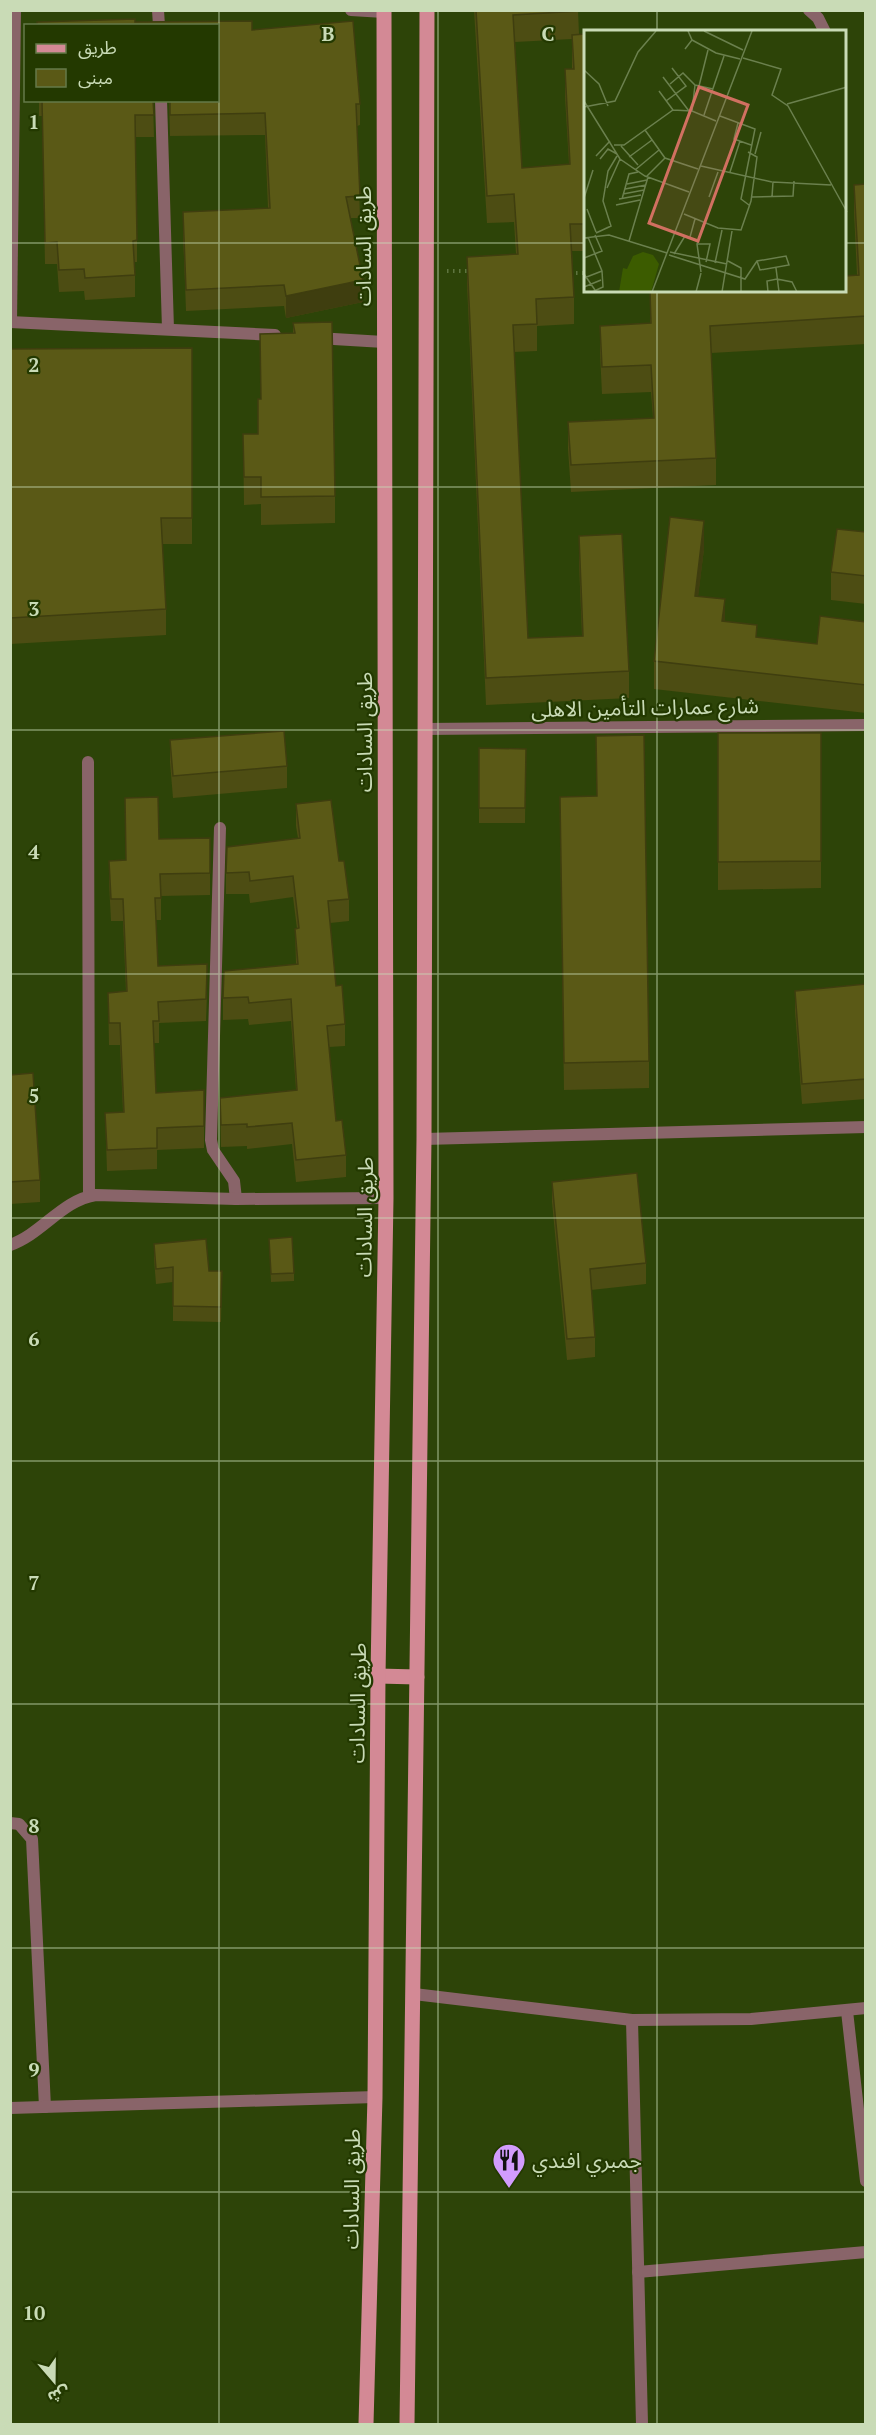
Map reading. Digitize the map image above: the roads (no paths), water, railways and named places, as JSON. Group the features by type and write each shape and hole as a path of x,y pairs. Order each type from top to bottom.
{"main road":[{"path":"407,2424 424,1139 427,10"},
{"name":"طريق السادات","path":"366,2424 375,2097 378,1676 386,1198 384,11"},
{"path":"378,1676 417,1677"}],"street":[{"path":"15,10 11,322 282,336"},
{"path":"351,10 384,11"},
{"path":"808,10 818,18 824,30"},
{"path":"161,102 168,329"},
{"path":"305,337 384,342"},
{"name":"شارع عمارات التأمين الاهلى","path":"424,729 866,725"},
{"path":"88,762 88,1196"},
{"path":"220,828 211,1140 213,1150 234,1181 236,1199"},
{"path":"424,1139 866,1126"},
{"path":"10,1245 29,1237 70,1205 88,1196 236,1199 386,1198"},
{"path":"10,1823 19,1824 32,1839 45,2108"},
{"path":"414,1994 632,2020 751,2019 866,2008"},
{"path":"847,2011 866,2181"},
{"path":"632,2020 642,2424"},
{"path":"10,2108 375,2097"},
{"path":"638,2272 866,2252"}],"place":[{"name":"جمبري افندي","path":"509,2189"}]}
